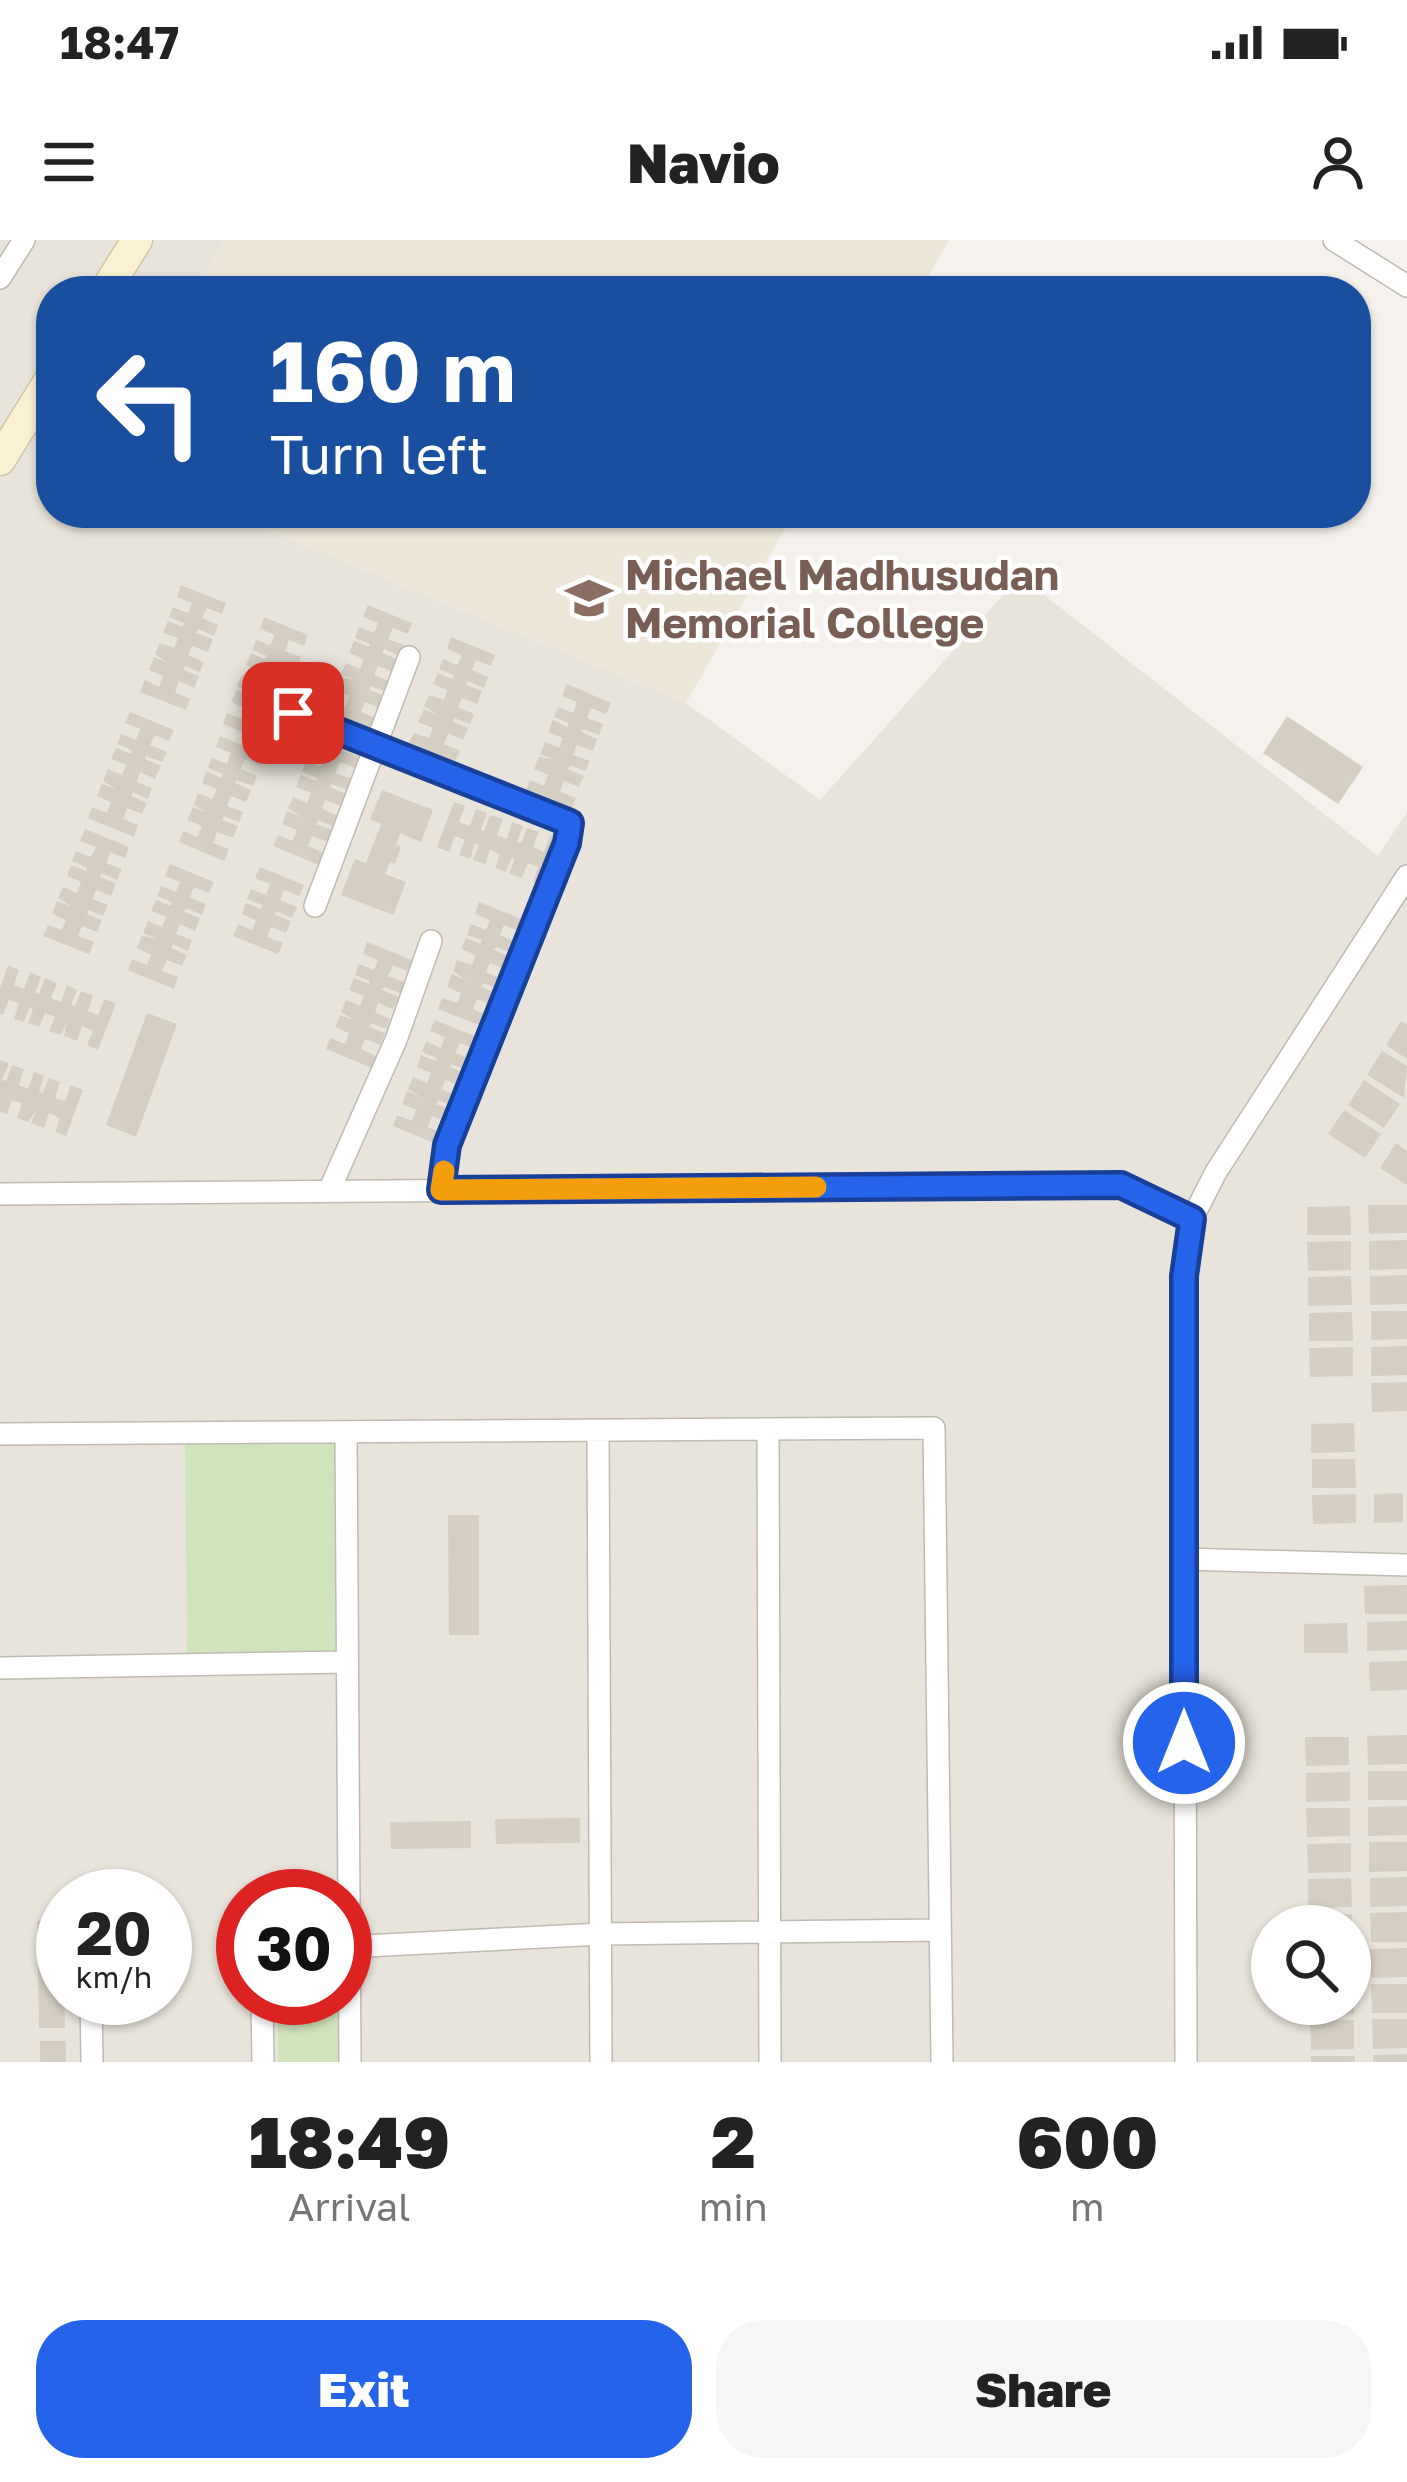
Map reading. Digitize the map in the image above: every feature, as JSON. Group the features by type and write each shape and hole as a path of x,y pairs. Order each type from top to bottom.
{"street":[{"path":"0,278 24,240"},
{"path":"114,276 137,240"},
{"path":"1334,240 1407,286"},
{"path":"0,460 36,402"},
{"path":"315,907 409,657"},
{"path":"293,713 570,823 567,843 447,1145 441,1190"},
{"path":"1186,2062 1184,1276 1192,1219 1216,1172 1407,876"},
{"path":"328,1190 396,1040 431,940"},
{"path":"0,1194 1121,1185 1192,1219"},
{"path":"0,1434 934,1428 942,2062"},
{"path":"767,1429 770,2062"},
{"path":"598,1430 601,2062"},
{"path":"346,1432 347,1869"},
{"path":"1184,1559 1407,1565"},
{"path":"0,1668 347,1662"},
{"path":"372,1946 601,1934 940,1930"},
{"path":"91,2025 92,2062"},
{"path":"262,2025 263,2062"},
{"path":"349,2025 350,2062"}],"shaded area":[{"path":"0,240 225,240 205,276 36,276 36,528 263,528 686,703 820,800 1020,576 1378,856 1407,812 1407,2062 0,2062"},
{"path":"225,240 949,240 929,276 205,276"},
{"name":"Michael Madhusudan Memorial College","path":"263,528 785,528 686,703"}],"green space":[{"path":"346,1432 347,1662 187,1657 185,1438"},
{"path":"277,2025 338,2025 339,2062 278,2062"}],"building":[{"path":"181,585 226,603 222,614 207,608 202,618 218,625 214,636 198,629 196,633 213,639 208,652 192,646 188,655 204,662 200,672 185,666 183,670 199,676 194,688 179,681 175,692 190,699 186,710 140,692 145,680 159,687 163,676 149,670 154,657 168,663 155,654 160,643 174,648 178,638 163,633 168,621 183,627 184,623 169,617 173,607 188,613 192,603 177,597"},
{"path":"368,605 412,623 408,634 393,628 388,639 404,645 400,656 384,649 382,653 399,660 394,672 378,666 374,675 391,682 386,692 371,686 369,690 385,696 380,708 365,702 361,712 377,719 372,730 326,712 331,701 345,707 349,696 335,690 340,677 356,680 341,674 346,663 360,669 364,659 349,653 354,641 369,647 355,638 359,627 374,633 378,623 363,617"},
{"path":"264,617 308,635 304,646 289,640 285,651 301,657 297,668 280,662 295,672 290,684 275,678 271,687 287,694 283,704 267,698 266,702 281,708 276,720 261,714 257,724 273,731 268,743 223,724 227,713 242,719 246,708 231,702 237,690 251,695 237,686 242,675 256,681 260,671 246,665 251,653 267,656 252,650 256,640 270,645 275,635 260,629"},
{"path":"451,637 495,655 491,666 476,660 472,670 488,677 484,688 468,681 466,685 482,691 477,704 462,698 458,707 474,714 470,724 454,718 453,722 468,728 463,740 448,733 444,744 460,751 455,762 409,743 414,733 429,738 433,728 418,722 424,709 438,715 424,706 429,695 444,700 447,690 433,684 438,673 452,679 454,675 439,669 443,659 457,665 462,655 447,649"},
{"path":"567,684 611,703 606,714 591,708 587,718 603,724 599,735 581,732 597,739 593,751 577,745 573,755 590,761 585,771 570,765 568,769 584,776 579,787 564,781 560,792 576,798 571,810 525,791 530,780 544,786 548,775 534,769 539,757 555,760 540,754 545,742 559,748 563,738 548,732 553,720 567,727 569,723 554,717 558,707 573,713 577,702 562,696"},
{"path":"130,712 174,730 169,741 155,735 150,745 167,752 162,762 146,756 161,766 155,779 140,772 137,782 152,788 148,799 133,792 131,796 147,803 142,814 127,808 123,819 138,825 134,837 88,818 92,807 107,813 111,802 97,796 102,784 116,789 103,781 108,769 122,775 126,765 111,759 116,748 131,754 132,750 117,744 121,734 136,740 140,729 125,723"},
{"path":"1287,716 1363,767 1338,804 1263,753"},
{"path":"220,736 265,754 260,765 245,759 241,769 257,776 253,786 236,780 251,790 246,802 231,796 227,806 243,812 239,822 224,816 222,820 238,826 233,838 217,832 213,843 229,849 224,861 179,842 183,831 197,837 202,826 187,820 193,807 207,813 194,805 198,793 212,799 217,789 202,783 206,771 221,778 223,774 208,768 212,758 227,764 231,753 216,747"},
{"path":"315,739 359,757 355,768 340,762 335,773 352,779 347,790 331,784 346,794 341,806 325,800 322,809 338,816 333,826 318,820 316,824 332,830 327,842 312,836 308,846 323,853 319,865 273,846 278,835 292,841 297,830 282,824 287,811 301,817 288,808 293,797 307,803 311,793 296,787 301,775 316,781 302,772 306,761 321,767 325,757 310,751"},
{"path":"382,790 433,810 421,842 400,833 395,864 390,862 385,874 406,882 393,915 341,895 355,859 366,863 381,824 370,819"},
{"path":"454,802 465,806 459,822 470,826 476,809 487,813 481,830 490,815 503,819 497,835 507,839 512,822 523,826 517,842 521,843 527,828 539,832 533,847 544,852 550,835 561,840 544,886 533,882 538,867 528,863 522,878 509,873 512,857 506,872 495,868 500,854 490,850 485,864 473,860 479,845 475,844 470,859 459,855 465,840 455,836 449,852 437,847"},
{"path":"85,829 129,847 125,858 110,852 106,863 122,869 117,880 101,873 100,877 116,883 111,896 96,890 92,899 108,905 103,916 88,910 87,914 102,920 97,932 82,926 78,936 94,942 89,954 43,936 48,925 62,930 66,920 52,914 57,901 72,907 58,898 63,887 77,893 81,882 67,876 71,865 86,871 72,861 76,851 91,857 96,847 80,841"},
{"path":"170,864 214,882 209,893 194,887 190,897 206,904 202,915 186,908 184,912 200,918 195,931 180,924 176,934 192,940 188,951 173,944 171,948 187,955 182,966 167,960 162,971 178,977 174,989 128,970 132,959 147,965 151,955 137,948 142,936 157,939 143,933 148,921 162,927 166,917 151,911 156,900 170,906 172,902 157,896 161,886 176,892 180,882 165,876"},
{"path":"260,867 304,885 299,896 284,890 280,900 297,907 292,918 276,911 275,915 291,921 286,933 271,927 267,937 283,943 278,954 233,936 238,924 252,930 256,920 242,914 246,903 261,909 262,905 247,899 251,889 266,895 270,884 255,878"},
{"path":"479,902 524,920 519,931 504,925 500,935 516,942 512,953 494,950 510,957 505,969 490,963 486,972 502,979 498,989 483,983 481,987 497,993 492,1005 477,999 473,1009 488,1016 484,1027 438,1009 442,998 457,1003 461,993 447,987 452,974 466,980 453,971 457,960 472,965 476,955 461,949 466,938 480,944 482,940 467,935 471,924 486,930 490,920 475,914"},
{"path":"367,942 412,960 407,971 393,965 388,976 404,982 400,993 382,990 399,997 393,1009 378,1003 375,1012 390,1019 386,1029 371,1023 369,1027 385,1033 380,1045 365,1039 361,1049 376,1056 372,1068 326,1049 330,1038 345,1044 349,1033 335,1027 340,1015 354,1020 341,1012 346,1000 360,1006 364,996 349,990 354,978 369,984 355,975 359,964 374,970 378,960 363,954"},
{"path":"8,965 19,970 14,985 24,989 30,972 41,977 35,993 39,994 45,978 57,983 51,998 61,1002 67,985 77,990 71,1005 75,1006 81,991 93,995 88,1011 98,1015 104,999 116,1003 98,1050 87,1045 93,1031 82,1026 77,1041 64,1036 67,1021 61,1035 49,1031 55,1017 45,1013 39,1027 28,1023 30,1007 24,1022 14,1019 19,1003 9,1000 0,1014 0,988"},
{"path":"147,1013 177,1024 136,1137 106,1125"},
{"path":"435,1020 479,1038 475,1049 460,1043 455,1053 472,1059 467,1070 451,1064 466,1074 461,1086 445,1080 442,1089 457,1096 453,1106 438,1100 436,1104 452,1110 447,1122 432,1116 428,1127 443,1133 439,1145 393,1126 397,1115 412,1121 416,1110 402,1104 407,1091 421,1097 408,1089 413,1077 427,1083 431,1073 417,1067 421,1055 436,1061 422,1052 426,1041 441,1048 445,1037 430,1031"},
{"path":"1401,1021 1407,1024 1407,1059 1386,1045"},
{"path":"1382,1051 1407,1066 1404,1098 1367,1075"},
{"path":"0,1060 9,1063 2,1080 6,1081 12,1065 24,1069 19,1085 28,1089 34,1072 44,1076 39,1092 43,1093 49,1078 60,1082 55,1098 65,1101 71,1085 83,1090 66,1136 55,1132 60,1118 49,1113 44,1128 31,1123 37,1109 28,1122 17,1118 22,1103 12,1100 7,1114 0,1112"},
{"path":"1364,1080 1400,1104 1384,1128 1348,1105"},
{"path":"1344,1110 1381,1134 1365,1158 1328,1134"},
{"path":"1396,1143 1407,1151 1407,1185 1380,1168"},
{"path":"1368,1205 1407,1205 1407,1233 1369,1234"},
{"path":"1350,1206 1351,1235 1307,1235 1307,1207"},
{"path":"1407,1240 1407,1269 1369,1270 1369,1241"},
{"path":"1351,1241 1351,1270 1308,1271 1307,1242"},
{"path":"1407,1275 1407,1304 1370,1305 1370,1276"},
{"path":"1351,1276 1352,1305 1308,1306 1308,1277"},
{"path":"1371,1311 1407,1311 1407,1339 1371,1340"},
{"path":"1352,1312 1353,1341 1309,1341 1309,1313"},
{"path":"1407,1346 1407,1375 1371,1376 1371,1347"},
{"path":"1353,1347 1353,1376 1310,1377 1309,1348"},
{"path":"1407,1382 1407,1411 1372,1412 1371,1383"},
{"path":"1354,1423 1355,1452 1311,1453 1311,1424"},
{"path":"1312,1459 1355,1459 1356,1488 1312,1488"},
{"path":"1403,1493 1403,1522 1374,1523 1374,1494"},
{"path":"1356,1494 1356,1523 1313,1524 1312,1495"},
{"path":"448,1515 479,1515 479,1635 449,1635"},
{"path":"1407,1585 1407,1614 1365,1614 1364,1586"},
{"path":"1407,1621 1407,1650 1367,1651 1367,1622"},
{"path":"1347,1623 1348,1653 1304,1653 1304,1624"},
{"path":"1407,1661 1407,1690 1370,1691 1369,1662"},
{"path":"1407,1735 1407,1764 1368,1765 1367,1736"},
{"path":"1305,1737 1349,1737 1349,1765 1306,1766"},
{"path":"1368,1771 1407,1771 1407,1800 1368,1800"},
{"path":"1350,1772 1350,1801 1306,1802 1306,1773"},
{"path":"1407,1806 1407,1835 1368,1836 1368,1807"},
{"path":"1306,1808 1350,1808 1350,1836 1307,1837"},
{"path":"580,1818 580,1843 496,1844 495,1819"},
{"path":"471,1821 471,1848 391,1849 390,1822"},
{"path":"1369,1842 1407,1842 1407,1871 1369,1872"},
{"path":"1351,1843 1351,1872 1308,1873 1307,1844"},
{"path":"1407,1877 1407,1906 1371,1907 1370,1878"},
{"path":"1351,1878 1352,1905 1308,1905 1308,1879"},
{"path":"1407,1912 1407,1942 1371,1942 1371,1913"},
{"path":"1407,1948 1407,1977 1371,1978 1371,1949"},
{"path":"1371,1984 1407,1984 1407,2013 1372,2013"},
{"path":"1372,2019 1407,2019 1407,2048 1373,2049"},
{"path":"1310,2025 1354,2025 1354,2049 1311,2050"},
{"path":"40,2041 66,2041 66,2062 40,2062"},
{"path":"1407,2054 1407,2062 1373,2062 1373,2055"},
{"path":"1311,2056 1355,2056 1355,2062 1311,2062"}],"slow traffic":[{"path":"444,1171 441,1190 816,1187"}],"place":[{"name":"Michael Madhusudan Memorial College","path":"589,598"}],"route":[{"path":"293,713 570,823 567,843 447,1145 441,1190 1121,1185 1192,1219 1184,1276 1184,1743"}]}
